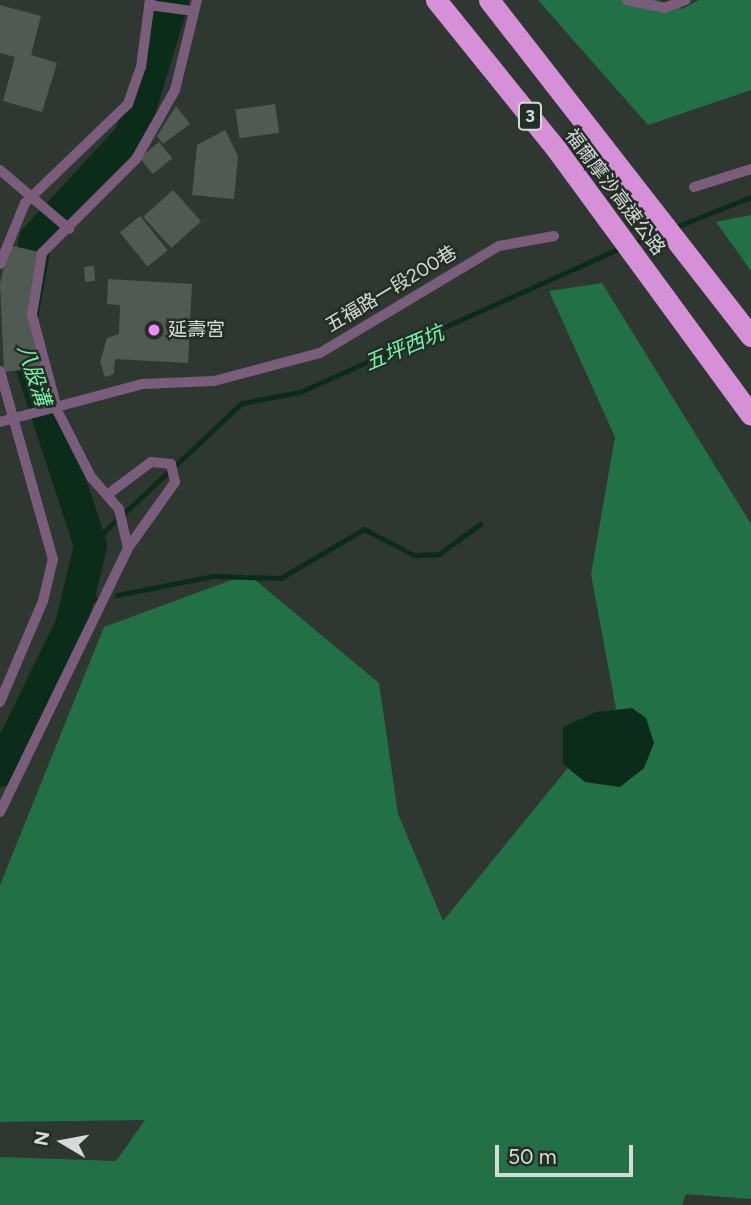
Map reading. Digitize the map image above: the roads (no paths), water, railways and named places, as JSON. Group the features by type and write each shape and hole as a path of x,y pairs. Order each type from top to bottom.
{"highway":[{"name":"福爾摩沙高速公路","path":"436,0 635,256 751,415"},
{"name":"福爾摩沙高速公路","path":"489,0 751,336"}],"lane":[{"path":"128,548 119,509 107,495 58,412 32,314 42,253 69,229 136,159 168,102 191,11 197,0"},
{"path":"627,0 664,8 686,0"},
{"path":"0,264 30,198 128,104 141,67 150,4 191,11"},
{"path":"694,187 751,169"},
{"path":"0,170 69,229"},
{"name":"五福路一段200巷","path":"0,422 58,412 143,384 214,381 320,353 499,246 554,236"},
{"path":"0,371 53,559 35,624 0,702"},
{"path":"0,812 128,548 175,482 171,464 151,462 107,495"}],"waterway":[{"name":"八股溝","path":"0,770 71,625 90,545 19,328 35,239 131,135 172,0"},
{"name":"五坪西坑","path":"673,228 751,197"},
{"name":"五坪西坑","path":"634,243 663,231"},
{"name":"五坪西坑","path":"90,545 242,403 300,392 621,248"},
{"path":"117,595 213,576 281,578 364,529 414,555 439,554 480,524"},
{"path":"76,604 95,599"}],"place":[{"name":"延壽宮","path":"154,330"}]}
